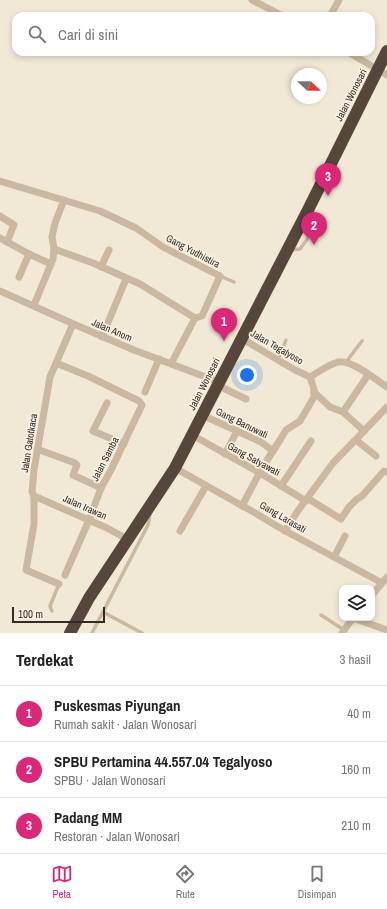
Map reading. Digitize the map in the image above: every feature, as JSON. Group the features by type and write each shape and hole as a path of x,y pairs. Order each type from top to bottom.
{"highway":[{"name":"Jalan Wonosari","path":"70,633 89,598 175,468 286,250 382,72 387,51"}],"street":[{"path":"252,0 274,12"},
{"path":"332,12 339,0"},
{"path":"355,56 382,72"},
{"name":"Gang Yudhistira","path":"0,181 100,211 121,220 136,228 163,247 220,276 202,316 195,318 172,364"},
{"path":"34,305 51,264 54,249 52,237 55,223 64,200"},
{"path":"0,216 14,225 7,242"},
{"path":"0,238 51,264"},
{"path":"54,249 102,267 140,284 195,318"},
{"path":"102,267 109,250"},
{"path":"19,277 29,254"},
{"path":"102,337 126,278"},
{"name":"Jalan Anom","path":"0,291 34,305 102,337 172,364 218,384 246,399"},
{"name":"Jalan Gatotkaca","path":"59,584 26,570 34,524 34,496 32,492 33,478 50,377 73,324"},
{"name":"Jalan Tegalyoso","path":"242,338 295,370 310,377 338,362 346,362"},
{"path":"145,392 159,359"},
{"path":"346,362 387,387"},
{"name":"Jalan Samba","path":"56,363 88,376 139,401 142,404 124,444 101,488 66,575"},
{"path":"343,412 368,375"},
{"path":"242,506 273,450 286,430 300,420 314,397 310,377"},
{"path":"314,392 330,407 343,412 364,431"},
{"path":"107,403 93,431 124,444"},
{"path":"285,531 337,457 356,440 387,407"},
{"name":"Gang Banuwati","path":"202,415 261,442 273,450"},
{"path":"225,454 236,431"},
{"name":"Gang Satyawati","path":"192,435 341,519 355,500 362,496 384,471 387,472"},
{"path":"356,440 376,456"},
{"path":"281,486 311,441"},
{"path":"37,449 75,463 77,468 73,474 101,488"},
{"name":"Gang Larasati","path":"175,468 382,584"},
{"path":"180,531 206,486"},
{"name":"Jalan Irawan","path":"34,496 107,528 127,539"},
{"path":"334,557 345,536"},
{"path":"375,592 387,577"},
{"path":"343,631 351,621"},
{"path":"362,621 387,630"}],"lane":[{"path":"220,276 234,282"},
{"path":"278,360 286,340"},
{"path":"346,362 362,341"},
{"path":"92,633 148,525 153,503"},
{"path":"52,611 50,606 59,584"},
{"path":"103,612 142,633"},
{"path":"321,616 343,631"},
{"path":"130,633 132,628"}],"place":[{"name":"Padang MM","path":"328,196"},
{"name":"SPBU Pertamina 44.557.04 Tegalyoso","path":"314,245"},
{"name":"Puskesmas Piyungan","path":"224,341"}]}
